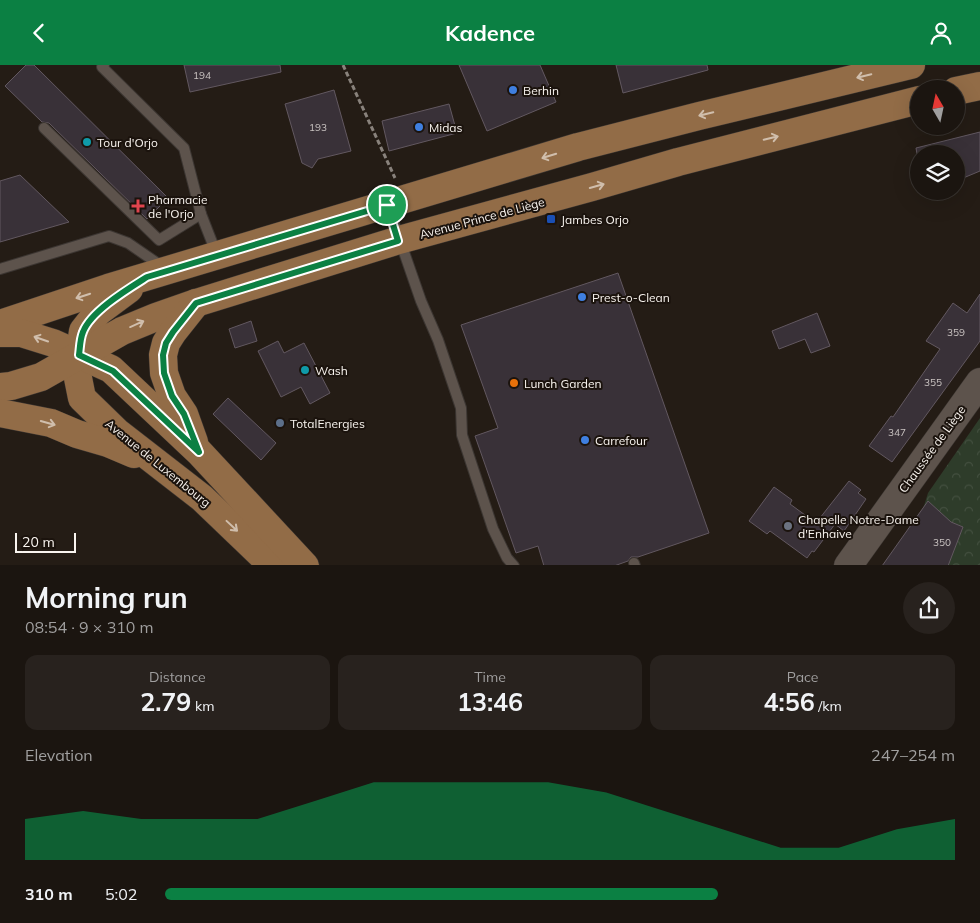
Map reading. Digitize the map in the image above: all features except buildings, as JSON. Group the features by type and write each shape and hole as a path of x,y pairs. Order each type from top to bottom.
{"main road":[{"path":"0,323 217,255 391,193 708,113 911,65"},
{"path":"965,89 980,86"},
{"name":"Avenue Prince de Liège","path":"0,387 11,386 41,377 122,331 196,303 398,241 678,162 910,102"},
{"name":"Avenue de Luxembourg","path":"147,277 112,300 98,312 83,331 77,373 82,398 117,432 202,498 273,565"},
{"path":"196,303 166,343 163,355 164,373 172,396 184,414 199,452"},
{"path":"0,333 21,333 52,343 113,371 199,452 306,565"},
{"path":"0,413 51,423 154,461"}],"street":[{"name":"Chaussée de Liège","path":"848,565 980,382"}],"lane":[{"path":"104,65 102,67 184,148 201,214 217,255"},
{"path":"44,128 159,240 201,214"},
{"path":"391,193 398,241 420,301 438,340 461,408 462,435 493,529 507,558 514,565"},
{"path":"0,269 109,236 128,243 157,263 181,266"}],"path":[{"path":"343,65 385,158 391,193"}],"green space":[{"path":"980,418 980,565 905,565 928,493"}],"place":[{"name":"Berhin","path":"513,90"},
{"name":"Midas","path":"419,127"},
{"name":"Tour d'Orjo","path":"87,142"},
{"name":"Pharmacie de l'Orjo","path":"138,206"},
{"name":"Jambes Orjo","path":"551,219"},
{"name":"Prest-o-Clean","path":"582,297"},
{"name":"Wash","path":"305,370"},
{"name":"Lunch Garden","path":"514,383"},
{"name":"TotalEnergies","path":"280,423"},
{"name":"Carrefour","path":"585,440"},
{"name":"Chapelle Notre-Dame d'Enhaive","path":"788,526"}],"route":[{"path":"387,205 398,241 196,303 173,332 166,343 163,355 164,373 172,396 184,414 199,452 111,369 79,355 83,331 98,312 112,300 147,277 387,205"}]}
